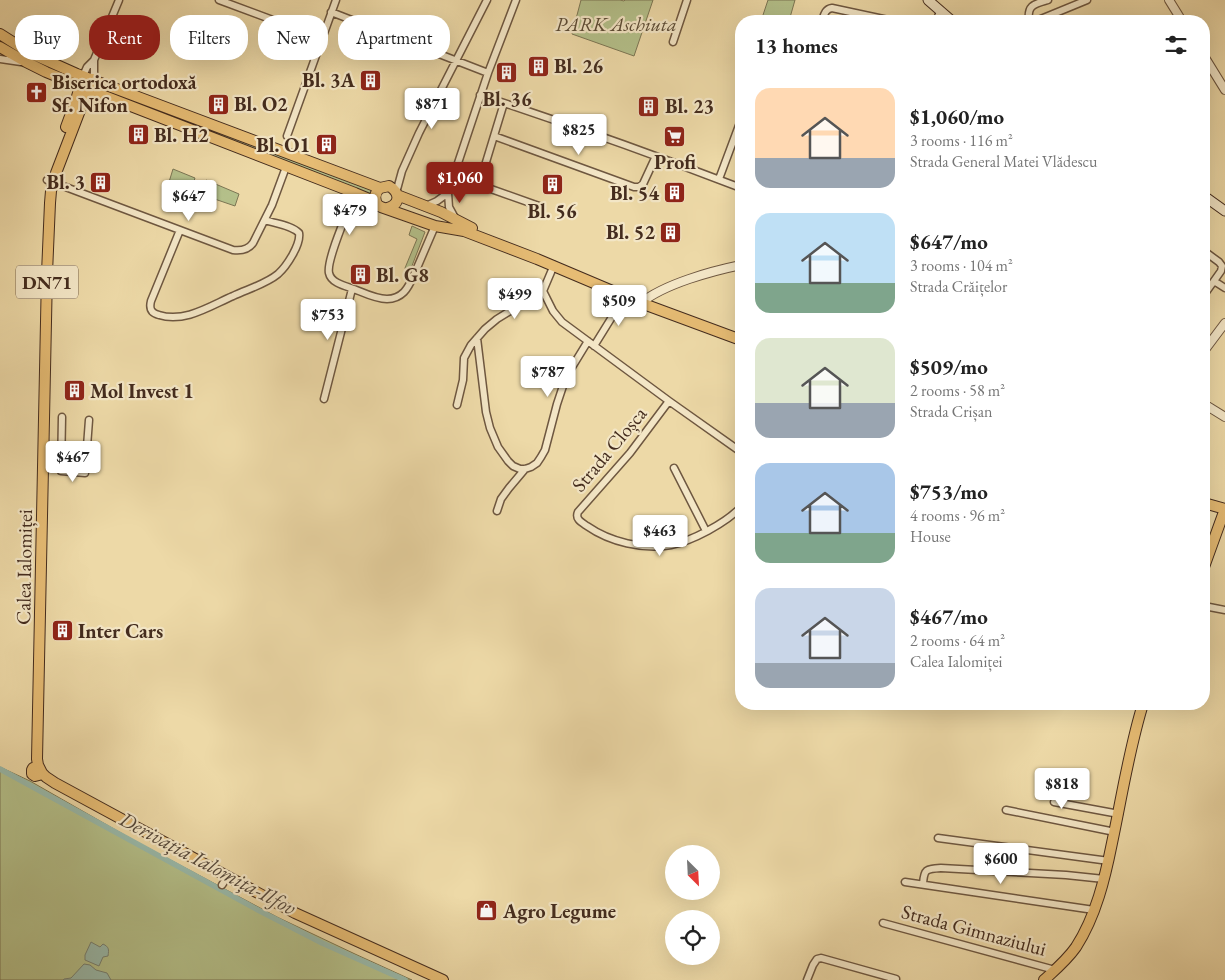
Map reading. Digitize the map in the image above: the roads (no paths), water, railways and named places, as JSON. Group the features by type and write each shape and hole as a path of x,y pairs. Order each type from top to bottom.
{"main road":[{"path":"928,0 944,15"},
{"path":"0,34 30,53 88,77 372,186 392,188 397,194 466,226 735,338"},
{"path":"0,47 26,62 84,88 286,166 383,207 435,226 464,231 554,264 625,296 735,333"},
{"name":"Calea Ialomiței","path":"38,770 50,181 88,77"},
{"path":"383,187 378,190 375,196 376,203 383,207 394,206 397,194"},
{"path":"1210,200 1225,211"},
{"path":"1210,506 1224,513"},
{"path":"1210,510 1224,513"},
{"path":"1210,551 1224,513"},
{"name":"Strada Gimnaziului","path":"1044,980 1075,948 1094,910 1104,879 1132,745 1141,710"},
{"path":"38,770 223,883 294,919 428,980"},
{"path":"38,770 50,780 295,913 443,980"}],"street":[{"path":"88,77 87,67 94,60 119,0"},
{"path":"219,0 259,15"},
{"path":"328,20 336,0"},
{"path":"397,194 402,171 419,133 487,0"},
{"path":"456,221 449,207 448,193 480,95 516,0"},
{"path":"673,42 687,0"},
{"path":"1029,15 1032,6 1048,0"},
{"path":"1169,0 1178,15"},
{"path":"1051,15 1085,1"},
{"path":"824,15 828,8 865,15"},
{"path":"331,12 488,73"},
{"path":"0,59 26,62"},
{"path":"287,136 313,60"},
{"path":"1210,66 1225,90"},
{"path":"480,95 735,186"},
{"path":"504,103 483,172 485,185 491,189 539,206"},
{"path":"494,136 634,187 639,187 643,184 656,156"},
{"path":"719,179 735,136"},
{"path":"50,181 239,251 250,247 253,243 265,220 286,166"},
{"path":"383,187 402,171"},
{"path":"350,192 329,262 329,273 334,281 352,289 385,299 392,298 406,291 435,226"},
{"path":"426,206 448,193"},
{"path":"180,230 150,306 153,313 167,317 187,315 201,311 266,282 280,272 295,250 299,233 296,230 265,220"},
{"path":"1210,255 1222,266 1221,271 1210,287"},
{"path":"457,405 463,380 464,358 468,351 485,329 497,319 543,291 554,264"},
{"path":"643,301 694,277 735,267"},
{"path":"1214,281 1225,288"},
{"path":"324,398 352,289"},
{"path":"543,291 557,317 735,448"},
{"path":"594,346 625,296"},
{"path":"1210,343 1225,323"},
{"path":"477,338 486,412 490,428 498,447 508,461 513,466 525,469"},
{"path":"497,511 501,499 509,488 525,469 536,463 543,454 566,377 588,341"},
{"name":"Strada Cloșca","path":"669,401 630,453 576,516 586,526 601,535 630,544 649,546 670,545 685,541 706,531"},
{"path":"1210,408 1225,417"},
{"path":"62,418 61,471 85,473 89,420"},
{"path":"674,468 706,531 735,512"},
{"path":"1210,607 1225,610"},
{"path":"1054,802 1118,814"},
{"path":"1006,810 1115,832"},
{"path":"938,838 1108,861"},
{"name":"Strada Gimnaziului","path":"923,884 927,870 941,868 1104,879"},
{"path":"905,882 1094,910"},
{"name":"Strada Gimnaziului","path":"883,923 1055,970"},
{"path":"807,980 817,959 822,958 896,979"}],"waterway":[{"name":"Derivația Ialomița-Ilfov","path":"0,769 258,910 322,943 405,980"}],"place":[{"name":"Bl. 26","path":"538,66"},
{"name":"Bl. 36","path":"507,73"},
{"name":"Bl. 3A","path":"371,80"},
{"name":"Biserica ortodoxă Sf. Nifon","path":"36,93"},
{"name":"Bl. O2","path":"218,104"},
{"name":"Bl. 23","path":"649,106"},
{"name":"Bl. H2","path":"138,135"},
{"name":"Profi","path":"675,136"},
{"name":"Bl. O1","path":"326,145"},
{"name":"Bl. 3","path":"101,182"},
{"name":"Bl. 56","path":"552,185"},
{"name":"Bl. 54","path":"675,193"},
{"name":"Bl. 52","path":"671,232"},
{"name":"Bl. G8","path":"360,275"},
{"name":"Mol Invest 1","path":"74,391"},
{"name":"Inter Cars","path":"62,631"},
{"name":"Agro Legume","path":"487,911"}],"park label":[{"name":"PARK Aschiuta","path":"616,24"}]}
